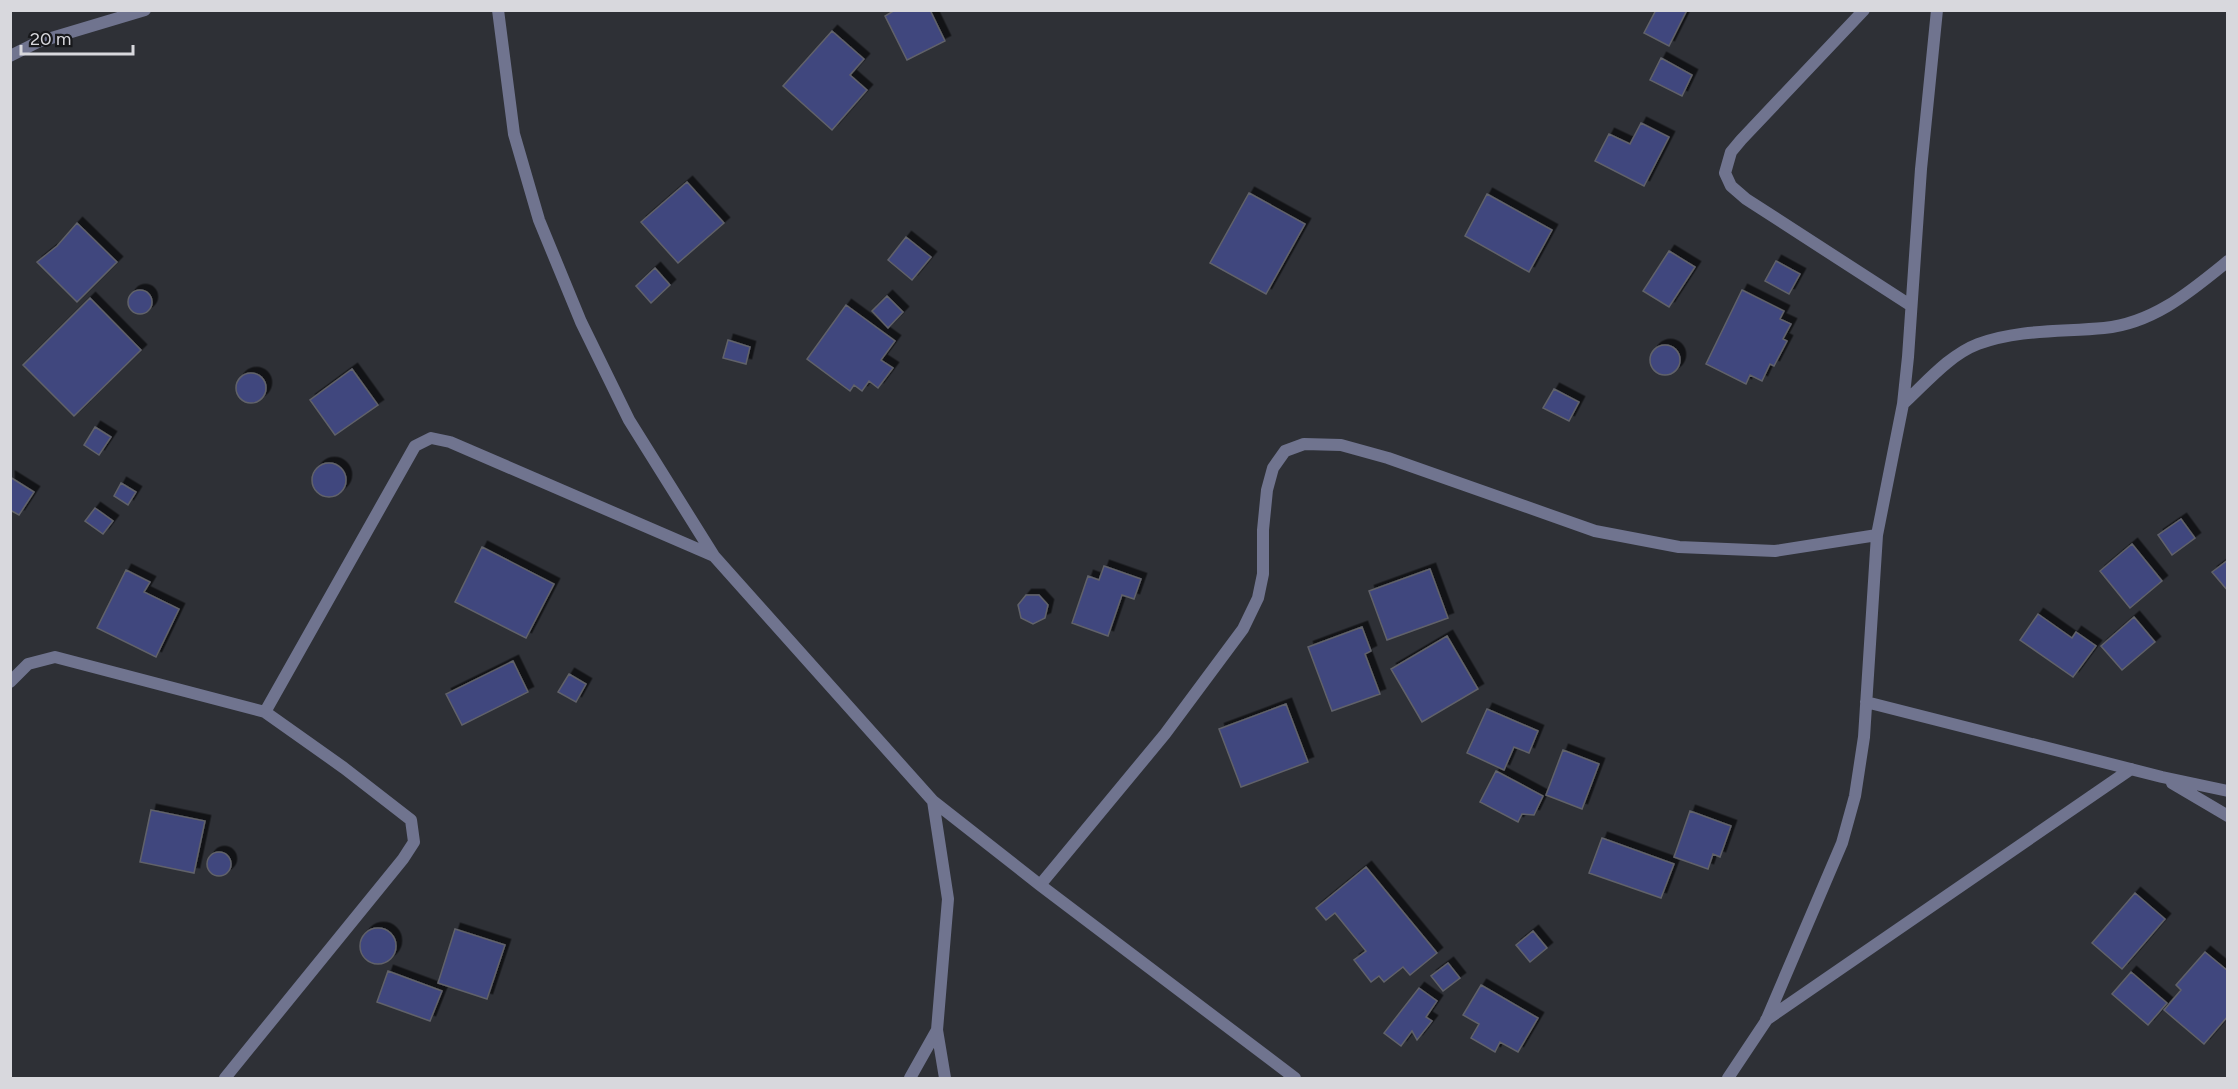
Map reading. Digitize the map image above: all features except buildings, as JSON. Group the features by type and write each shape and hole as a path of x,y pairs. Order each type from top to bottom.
{"street":[{"path":"10,56 38,42 145,10"},
{"path":"498,10 514,134 539,220 581,322 629,420 714,556 933,801 1295,1078"},
{"path":"1864,10 1741,140 1731,152 1725,173 1731,186 1746,199 1910,305"},
{"path":"1728,1078 1766,1021 1842,843 1855,796 1864,737 1877,535 1903,404 1908,357 1921,169 1937,10"},
{"path":"1903,404 1952,359 1976,345 2007,335 2050,330 2106,328 2141,320 2169,306 2228,261"},
{"path":"265,712 415,446 432,438 450,442 714,556"},
{"path":"1040,885 1165,734 1243,629 1258,598 1263,573 1263,530 1267,490 1273,468 1285,451 1304,444 1341,445 1388,458 1595,531 1679,547 1775,551 1877,535"},
{"path":"10,682 28,664 55,657 265,712 411,820 414,842 403,859 225,1078"},
{"path":"1866,702 2162,777 2228,791"},
{"path":"1766,1021 2131,769"},
{"path":"2162,777 2228,816"},
{"path":"933,801 948,899 937,1030 945,1078"},
{"path":"910,1078 937,1030"}]}
